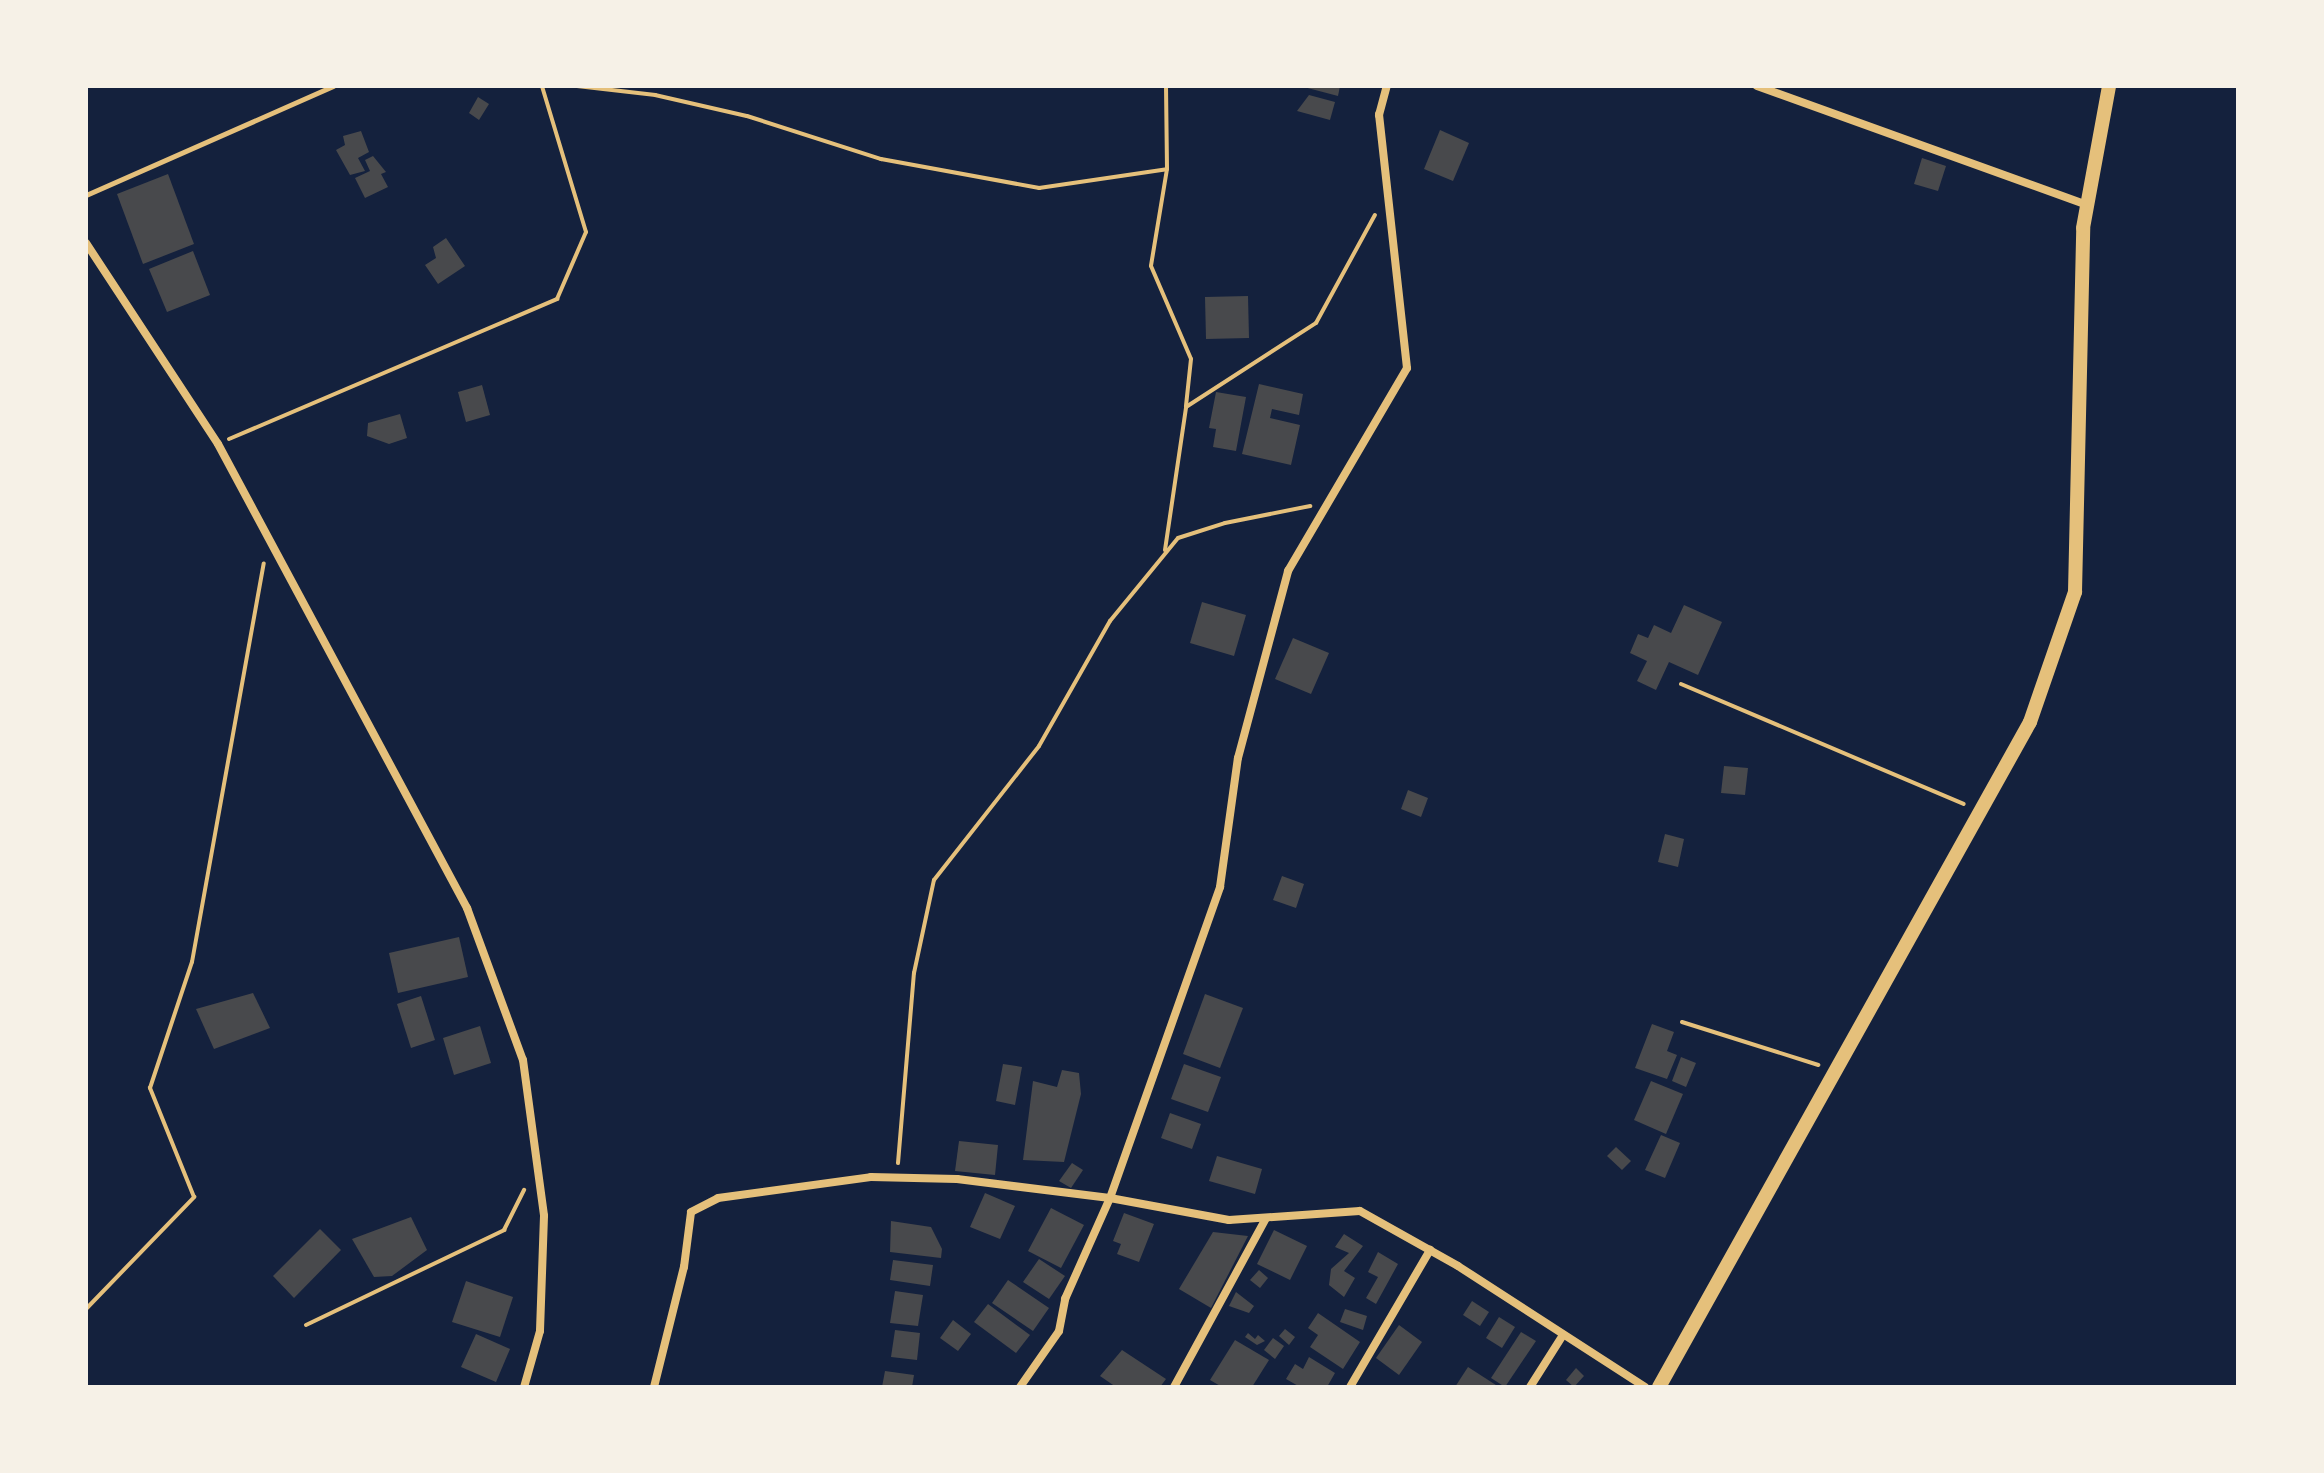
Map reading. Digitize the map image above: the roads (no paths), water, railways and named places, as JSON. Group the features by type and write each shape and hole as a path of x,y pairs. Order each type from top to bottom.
{"street":[{"path":"1020,1387 1059,1331 1065,1299 1110,1198 1220,887 1238,758 1288,571 1407,368 1379,115 1387,86"},
{"path":"1757,86 2087,205"},
{"path":"1659,1387 2030,722 2075,592 2087,205 2109,86"},
{"path":"86,243 218,444 467,908 523,1060 544,1216 540,1331 524,1387"},
{"path":"654,1387 678,1297 691,1212 718,1198 897,1178 957,1179 1110,1198 1229,1220 1360,1211 1430,1250 1645,1387"},
{"path":"1174,1387 1266,1218"},
{"path":"1350,1387 1430,1250"},
{"path":"1530,1387 1563,1335"}],"lane":[{"path":"86,195 333,86"}]}
